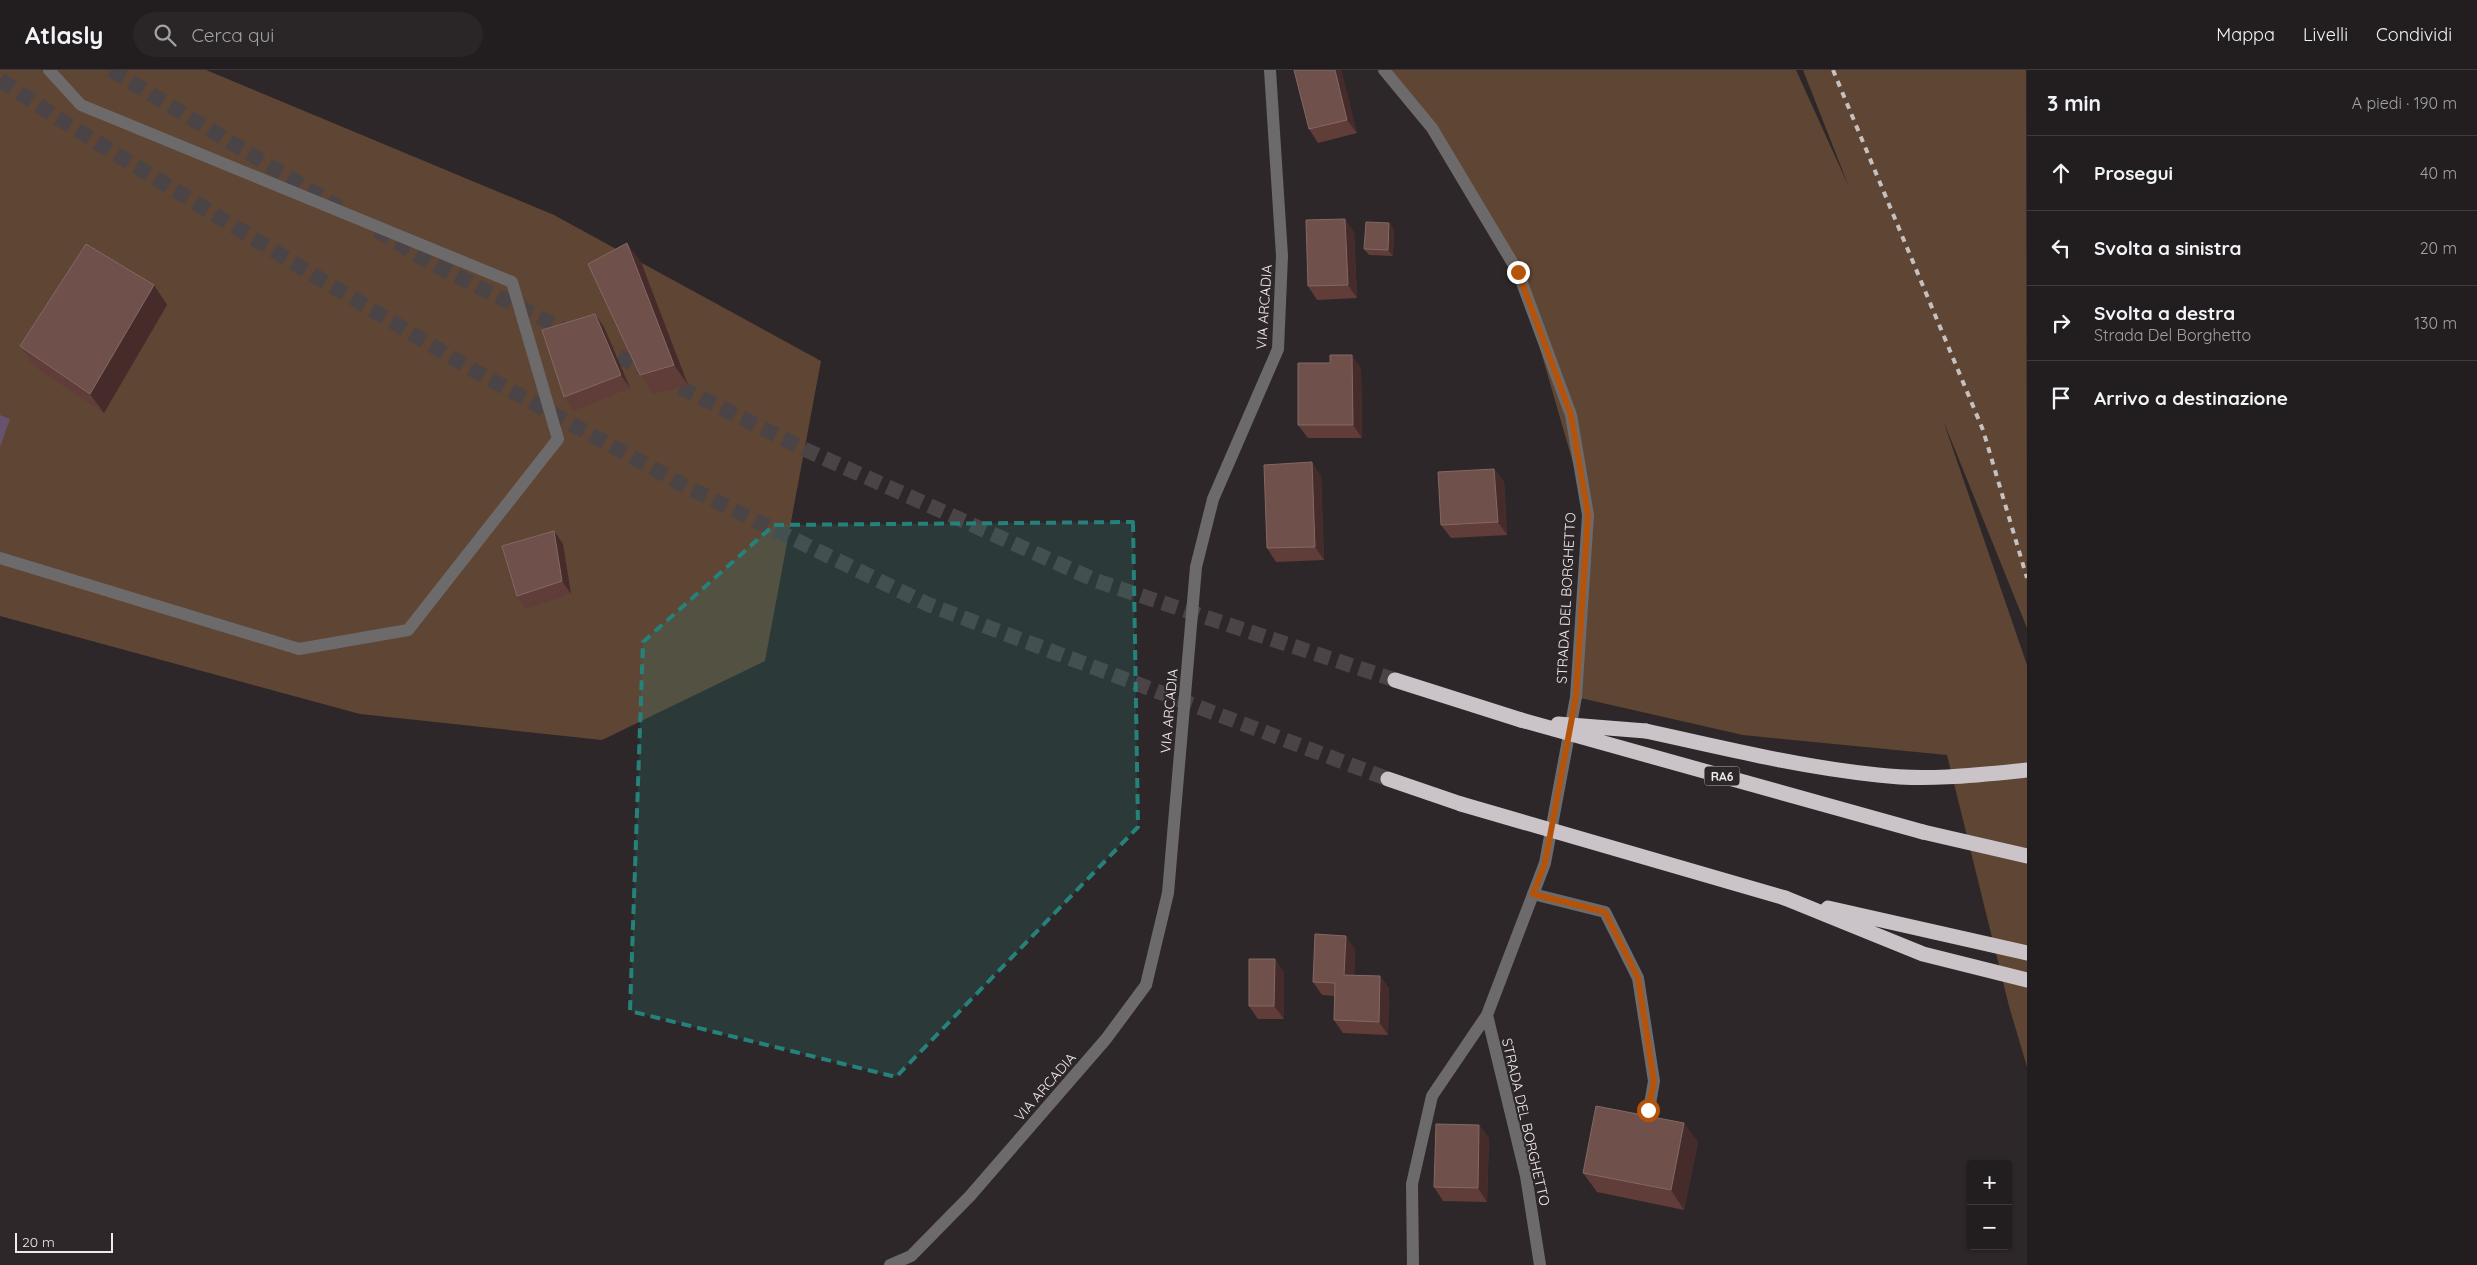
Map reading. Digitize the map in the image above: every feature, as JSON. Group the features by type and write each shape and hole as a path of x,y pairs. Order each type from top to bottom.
{"highway":[{"name":"RA6","path":"1395,680 1521,720 1923,832 2027,856"},
{"path":"1521,720 1646,731 1768,758 1880,776 1960,777 2027,770"},
{"path":"1388,779 1461,804 1785,898 2027,953"},
{"path":"1785,898 1923,954 2027,980"}],"street":[{"path":"0,558 299,649 408,630 558,439 512,282 81,105 49,70"},
{"name":"VIA ARCADIA","path":"890,1265 911,1256 970,1196 1106,1039 1146,985 1168,893 1196,567 1213,500 1278,349 1282,256 1270,70"},
{"name":"STRADA DEL BORGHETTO","path":"1384,70 1432,128 1518,272 1571,415 1588,515 1576,696 1545,863 1487,1015 1432,1096 1412,1184 1413,1265"},
{"path":"1533,894 1605,912 1638,978 1654,1082 1648,1110"},
{"name":"STRADA DEL BORGHETTO","path":"1487,1015 1526,1176 1540,1265"}],"highlighted area":[{"path":"1133,522 1138,827 896,1077 630,1011 643,642 774,525"}],"shaded area":[{"path":"0,70 206,70 554,215 821,361 765,661 602,740 360,714 0,616"},
{"path":"1384,70 1796,70 1849,187 1803,70 2026,70 2027,628 1943,420 2027,665 2027,1067 2009,1006 1947,755 1743,735 1576,697 1588,515 1518,272 1432,128"},
{"path":"0,415 10,419 0,447"}],"building":[{"path":"1294,70 1335,70 1347,120 1309,129"},
{"path":"1345,219 1348,285 1308,286 1306,220"},
{"path":"1366,222 1389,223 1388,250 1364,249"},
{"path":"627,243 674,365 640,375 588,264"},
{"path":"86,244 154,285 90,394 20,346"},
{"path":"595,314 621,375 564,397 542,330"},
{"path":"1330,355 1352,355 1353,425 1298,425 1298,363 1330,363"},
{"path":"1312,462 1315,547 1267,548 1264,465"},
{"path":"1494,469 1498,522 1441,525 1438,472"},
{"path":"554,531 562,581 517,596 502,546"},
{"path":"1315,934 1346,936 1344,975 1380,976 1379,1022 1334,1020 1335,983 1313,982"},
{"path":"1249,959 1275,959 1274,1006 1249,1006"},
{"path":"1596,1106 1684,1123 1671,1190 1583,1173"},
{"path":"1436,1124 1479,1125 1478,1188 1434,1187"}],"tunnel":[{"path":"111,70 340,208"},
{"path":"0,80 69,125 297,265 473,370 685,486 927,604 1388,779"},
{"path":"377,230 431,263 575,335"},
{"path":"598,346 806,450 1097,581 1395,680"}],"railway":[{"path":"1833,70 1983,430 2027,578"}],"route":[{"path":"1518,272 1571,415 1588,515 1576,696 1545,863 1533,894 1605,912 1638,978 1654,1082 1648,1110"}]}
